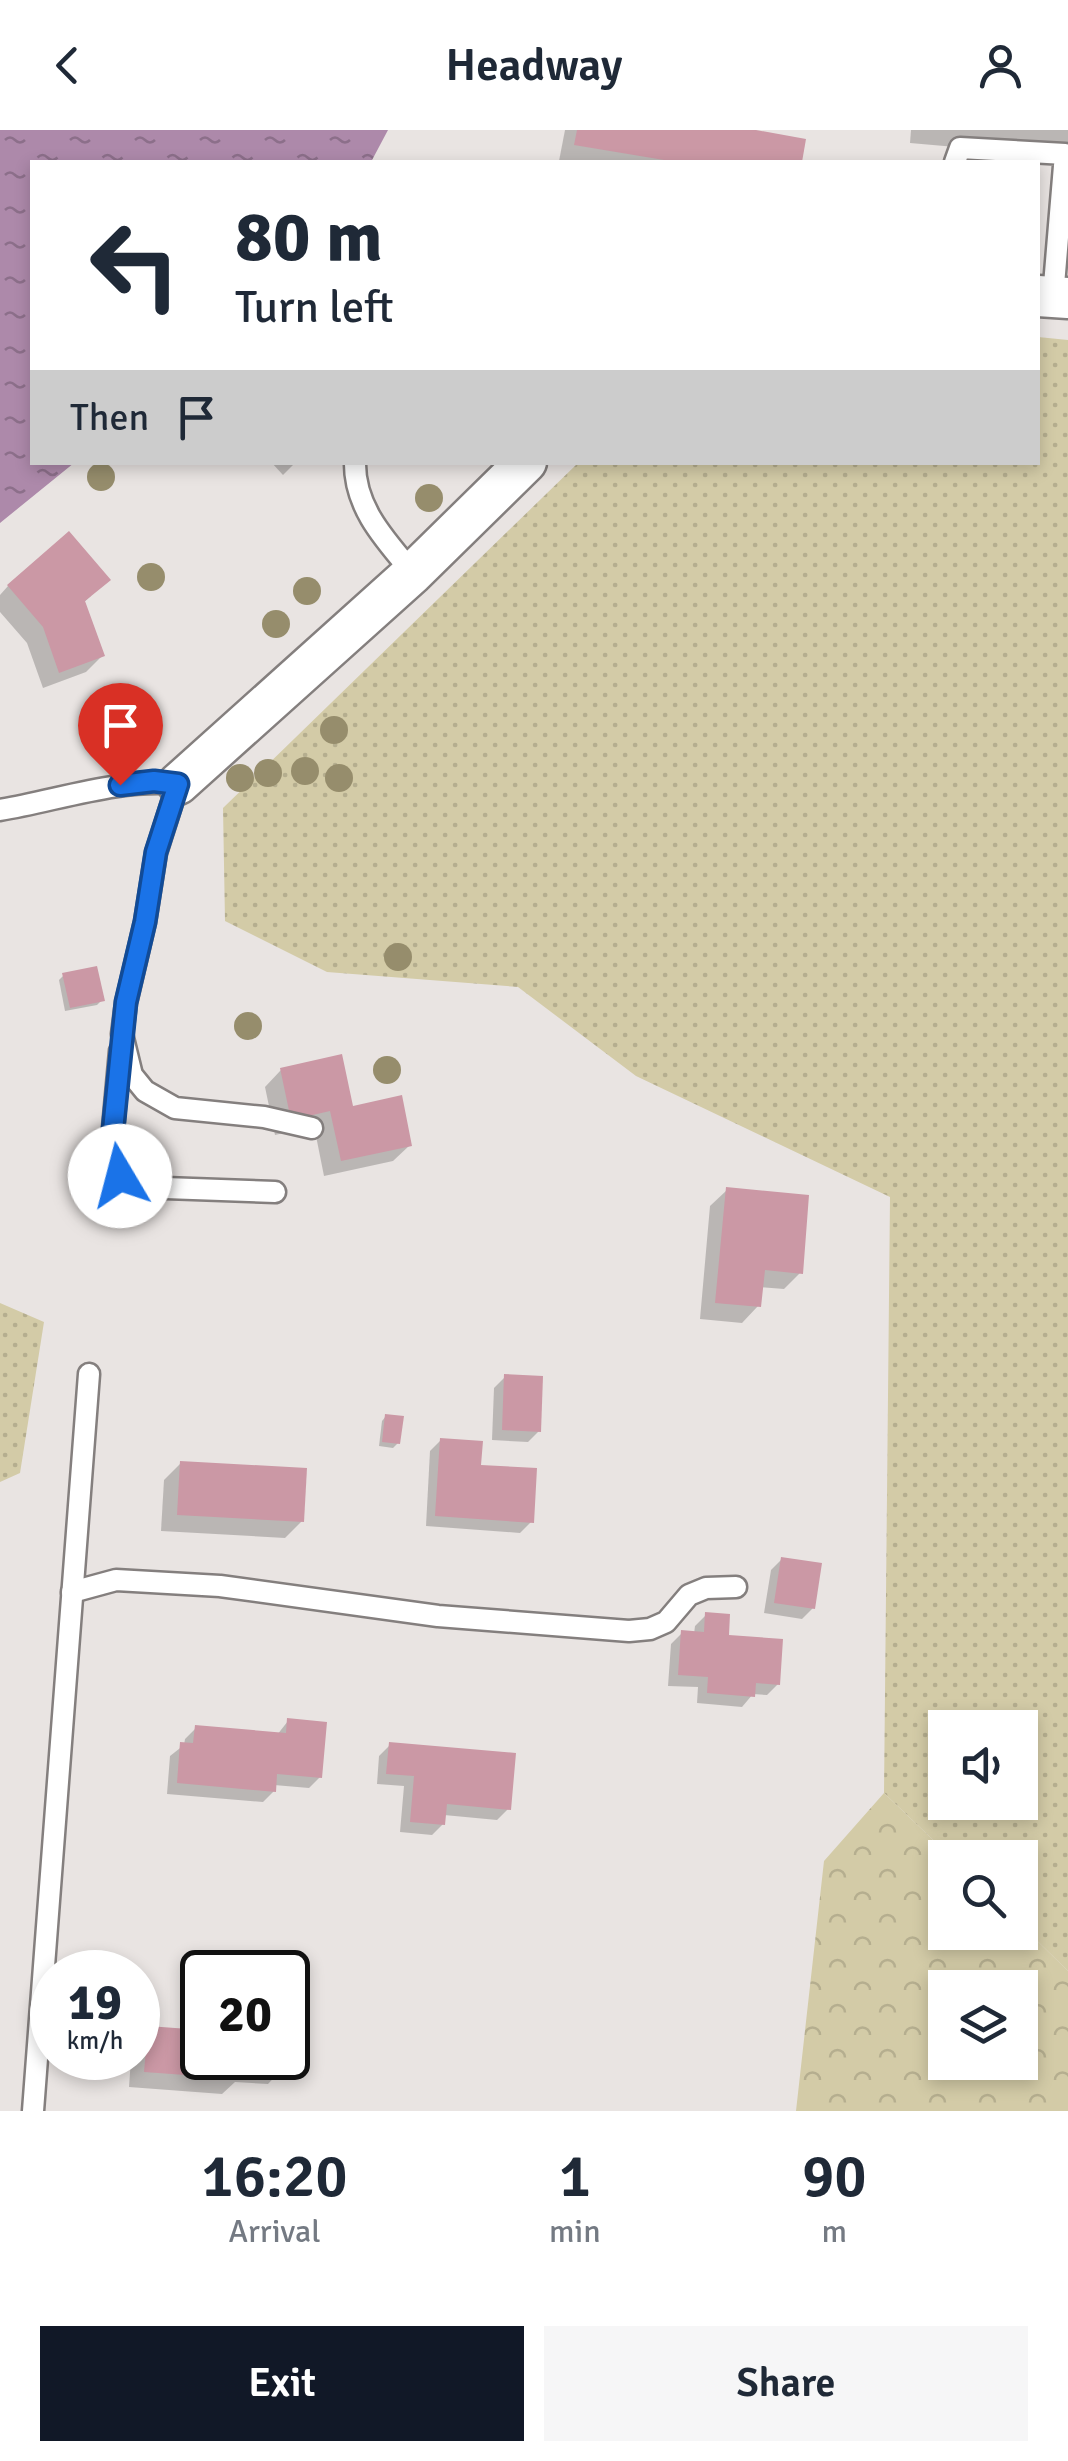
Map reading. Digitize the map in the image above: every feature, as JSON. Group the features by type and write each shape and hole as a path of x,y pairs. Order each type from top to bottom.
{"street":[{"path":"178,784 412,573 523,465"}],"lane":[{"path":"956,160 960,148 1066,155 1053,297"},
{"path":"355,465 354,484 377,531 412,573"},
{"path":"0,810 120,785 154,781 178,784 156,852 122,1034 111,1150 120,1176 137,1187 276,1192"},
{"path":"122,1034 132,1075 160,1102 191,1111 264,1117 312,1128"},
{"path":"33,2111 89,1374"},
{"path":"72,1592 116,1580 172,1582 290,1594 438,1616 630,1631 666,1622 688,1595 706,1588 736,1588"}],"green space":[{"path":"1040,337 1068,340 1068,1971 1038,1942 1038,1840 933,1840 884,1793 890,1197 636,1076 518,987 327,972 225,921 223,808 576,465 1040,465"},
{"path":"0,1303 44,1322 20,1473 0,1482"},
{"path":"884,1793 933,1840 928,1840 928,1950 1038,1950 1038,1942 1068,1971 1068,2111 796,2111 824,1861"}],"water":[{"path":"0,130 388,130 372,160 30,160 30,465 72,465 0,523"}],"building":[{"path":"577,130 756,130 806,139 802,160 664,160 574,145"},
{"path":"69,531 111,580 85,601 105,656 59,673 43,627 7,585"},
{"path":"97,966 105,1001 70,1008 62,973"},
{"path":"342,1054 353,1106 402,1095 412,1146 341,1161 330,1111 291,1120 280,1068"},
{"path":"726,1187 809,1195 803,1274 765,1270 761,1307 715,1303"},
{"path":"504,1374 543,1376 541,1432 502,1430"},
{"path":"385,1414 404,1416 400,1444 382,1442"},
{"path":"440,1438 483,1441 481,1465 537,1468 534,1523 435,1516"},
{"path":"180,1461 307,1468 304,1522 177,1515"},
{"path":"781,1557 822,1563 815,1609 774,1603"},
{"path":"705,1612 730,1614 729,1635 783,1639 780,1685 756,1683 755,1697 707,1693 708,1677 678,1675 681,1630 704,1632"},
{"path":"287,1718 327,1722 322,1778 277,1774 276,1792 177,1783 180,1742 193,1743 195,1725 286,1733"},
{"path":"389,1742 516,1753 511,1810 447,1804 445,1825 410,1822 414,1776 386,1774"},
{"path":"160,2027 180,2028 180,2075 160,2073"}],"route":[{"path":"120,785 154,781 178,784 156,852 126,1002 111,1150 120,1176"}]}
